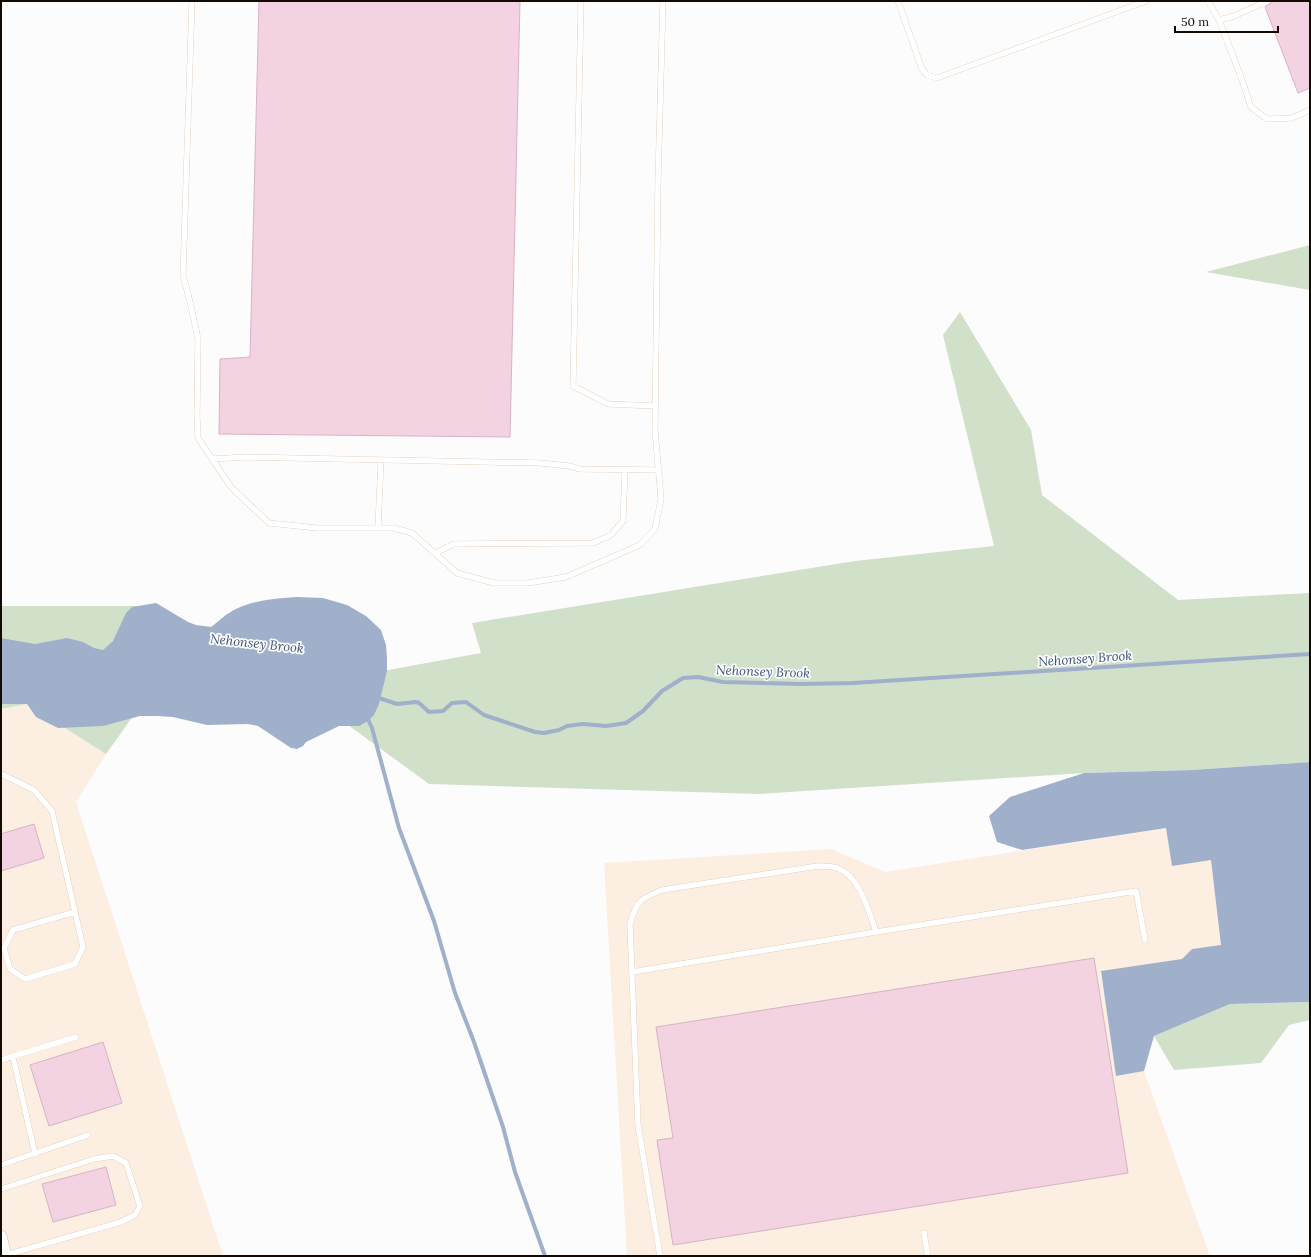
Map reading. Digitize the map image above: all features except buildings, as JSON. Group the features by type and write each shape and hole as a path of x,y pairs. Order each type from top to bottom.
{"street":[{"path":"1,1236 6,1255"}],"lane":[{"path":"192,1 183,275 198,339 198,438 231,487 269,523 317,528 394,528 412,533 456,573 494,583 528,583 566,577 640,545 656,529 661,499 655,430 655,406 658,182 663,1"},
{"path":"581,1 573,386 608,404 655,406"},
{"path":"898,1 922,69 927,75 937,78 1146,1"},
{"path":"1208,1 1219,20 1251,107 1267,120 1292,118 1310,110"},
{"path":"1219,20 1234,16 1268,1"},
{"path":"212,459 247,457 540,463 580,469 659,470"},
{"path":"378,528 381,460"},
{"path":"435,554 454,544 593,543 611,535 623,521 625,470"},
{"path":"1,774 34,790 52,811 83,946 75,964 25,979 10,969 4,948 13,930 75,912"},
{"path":"660,1256 638,1125 630,924 635,907 646,896 662,890 818,866 834,867 849,874 859,889 876,932"},
{"path":"632,972 1136,891 1145,940"},
{"path":"1,1060 76,1037"},
{"path":"13,1057 35,1154"},
{"path":"1,1165 88,1136"},
{"path":"1,1189 94,1159 113,1156 126,1163 140,1206 135,1215 120,1222 6,1255"},
{"path":"924,1233 928,1256"}],"shaded area":[{"path":"27,704 106,754 76,802 223,1256 1,1256 1,709"},
{"path":"1166,828 1211,860 1222,946 1192,949 1182,959 1101,972 1116,1076 1144,1071 1210,1256 627,1256 604,863 831,849 885,872"}],"green space":[{"path":"1310,245 1310,290 1206,272"},
{"path":"960,312 1031,430 1042,495 1178,600 1310,593 1310,762 1192,770 1084,773 760,794 429,784 326,709 372,673 481,653 472,623 855,561 994,546 943,335"},
{"path":"1,606 162,606 151,691 106,754 27,704 1,709"},
{"path":"1310,1002 1310,1020 1289,1025 1261,1063 1174,1070 1154,1036 1230,1004"}],"water":[{"path":"297,597 323,598 347,605 366,616 381,630 386,645 387,671 379,704 374,715 368,721 359,726 339,726 306,742 303,746 297,749 291,748 258,726 248,724 207,725 173,717 140,716 103,726 58,728 36,717 27,704 1,704 1,638 35,644 67,638 83,642 94,648 103,650 113,641 126,613 132,607 156,603 188,622 196,625 211,627 229,613 251,603"},
{"path":"1310,762 1310,1002 1230,1004 1154,1036 1144,1071 1116,1076 1101,971 1182,959 1192,949 1221,945 1211,860 1172,866 1166,828 1022,850 997,842 989,816 1010,797 1084,773 1192,770"}],"waterway":[{"name":"Nehonsey Brook","path":"376,697 397,704 416,702 429,712 443,711 452,703 466,702 484,715 535,732 544,733 559,730 567,726 583,724 606,726 626,723 643,711 662,691 683,678 698,677 723,682 801,684 853,683 1310,654"},
{"path":"367,717 372,728 399,828 434,921 455,993 474,1042 503,1127 515,1172 545,1256"}]}
